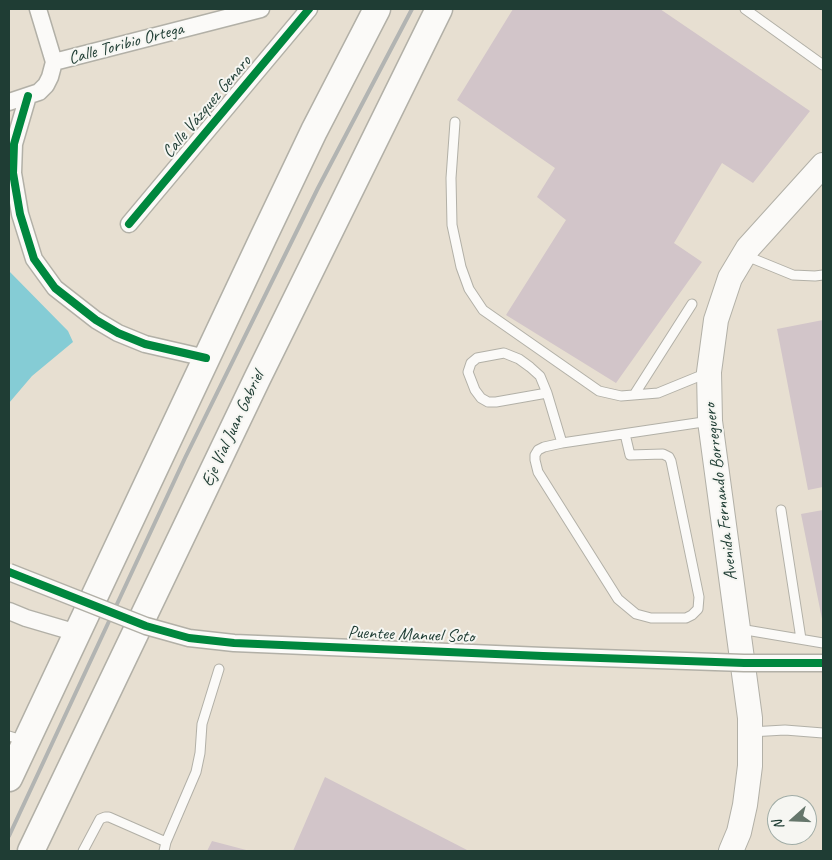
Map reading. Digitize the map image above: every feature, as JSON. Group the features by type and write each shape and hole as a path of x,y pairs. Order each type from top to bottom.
{"main road":[{"path":"9,778 17,738 77,633 314,131 377,9"},
{"name":"Eje Vial Juan Gabriel","path":"31,851 257,379 439,9"},
{"name":"Avenida Fernando Borreguero","path":"730,851 739,832 745,805 750,766 750,718 710,421 710,372 716,320 730,278 748,248 823,165"}],"street":[{"path":"38,9 54,62"},
{"name":"Calle Toribio Ortega","path":"9,102 38,92 46,85 54,62 261,9"},
{"name":"Calle Vázquez Genaro","path":"129,224 309,9"},
{"path":"9,91 28,96 14,144 13,173 20,214 34,259 55,288 96,320 118,333 145,344 206,358"},
{"name":"Puentee Manuel Soto","path":"9,572 146,626 189,638 234,643 619,659 744,663 823,662"},
{"path":"9,611 77,633"}],"lane":[{"path":"745,9 823,65"},
{"path":"455,122 451,178 452,225 461,267 469,290 483,310 599,391 620,396 658,393 710,372"},
{"path":"744,255 793,275 823,275"},
{"path":"634,395 692,304"},
{"path":"547,393 488,402 481,398 475,390 468,372 470,363 477,358 504,353 520,359 540,376 547,393 562,443"},
{"path":"625,434 630,455 663,454 669,457 671,461 699,597 698,609 686,618 651,618 636,614 618,599 538,472 535,460 538,450 562,443 710,421"},
{"path":"782,510 801,639"},
{"path":"738,629 823,643"},
{"path":"83,851 100,819 105,817 109,817 165,847 196,772 200,753 202,724 219,669"},
{"path":"750,732 785,730 823,733"}],"water":[{"path":"9,271 68,331 73,342 32,376 9,403"}],"building":[{"path":"513,9 660,9 810,111 753,183 722,163 674,243 702,262 616,383 506,315 566,220 537,197 555,168 457,100"},
{"path":"823,320 823,487 808,490 777,329"},
{"path":"823,510 823,619 822,619 801,514"},
{"path":"325,777 469,851 293,851"},
{"path":"212,841 250,851 207,851"}],"railway":[{"path":"9,836 185,458 318,188 412,9"}],"cycle path":[{"path":"129,224 309,9"},
{"path":"28,96 14,144 13,173 20,214 34,259 55,288 96,320 118,333 145,344 206,358"},
{"path":"9,572 146,626 189,638 234,643 543,656 744,663 823,663"}]}
